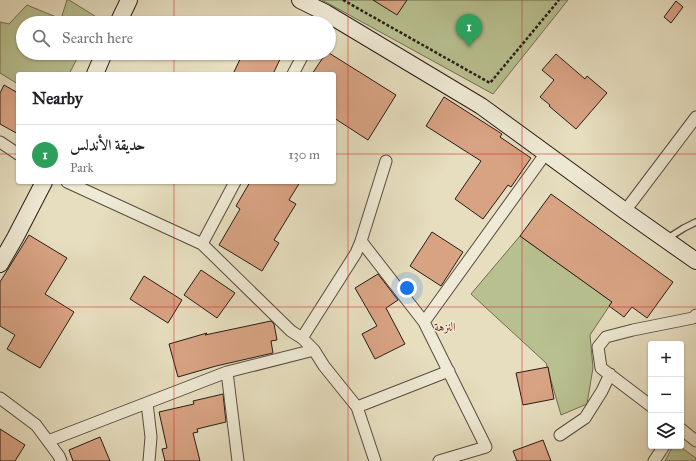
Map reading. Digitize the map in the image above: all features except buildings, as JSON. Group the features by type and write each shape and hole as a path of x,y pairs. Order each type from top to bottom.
{"street":[{"path":"121,16 129,0"},
{"path":"300,0 320,16"},
{"path":"336,25 481,106 696,261"},
{"path":"96,72 101,60"},
{"path":"294,72 300,60"},
{"path":"625,211 696,117"},
{"path":"0,142 16,153"},
{"path":"424,322 546,153"},
{"path":"302,338 356,253 386,161"},
{"path":"0,264 43,184"},
{"path":"71,184 202,244 291,330 314,350 324,366 357,407 375,461"},
{"path":"202,244 234,184"},
{"path":"361,241 424,322 486,447 438,461"},
{"path":"648,404 601,368 598,347 606,337 693,318 696,315"},
{"path":"48,441 227,372 314,350"},
{"path":"357,407 449,371"},
{"path":"227,372 238,461"},
{"path":"560,435 585,418 602,391 610,374"},
{"path":"0,398 36,426 48,441 57,459"},
{"path":"147,403 151,437 149,461"},
{"path":"684,431 696,441"},
{"path":"654,461 662,449"}],"lane":[{"path":"666,240 696,222"}],"path":[{"path":"343,0 490,83 559,0"}],"green space":[{"path":"67,0 69,0 95,16 62,16"},
{"path":"322,0 568,0 493,94"},
{"path":"27,5 54,16 17,16"},
{"path":"16,17 16,60 76,60 70,72 16,72 16,83 0,73 0,22 9,24"},
{"path":"520,236 612,302 590,335 593,368 587,404 561,415 546,363 471,294"},
{"path":"671,449 683,449 696,458 696,461 665,461"}],"place":[{"name":"حديقة الأندلس","path":"469,47"}],"district":[{"name":"النزهة","path":"445,327"}]}
